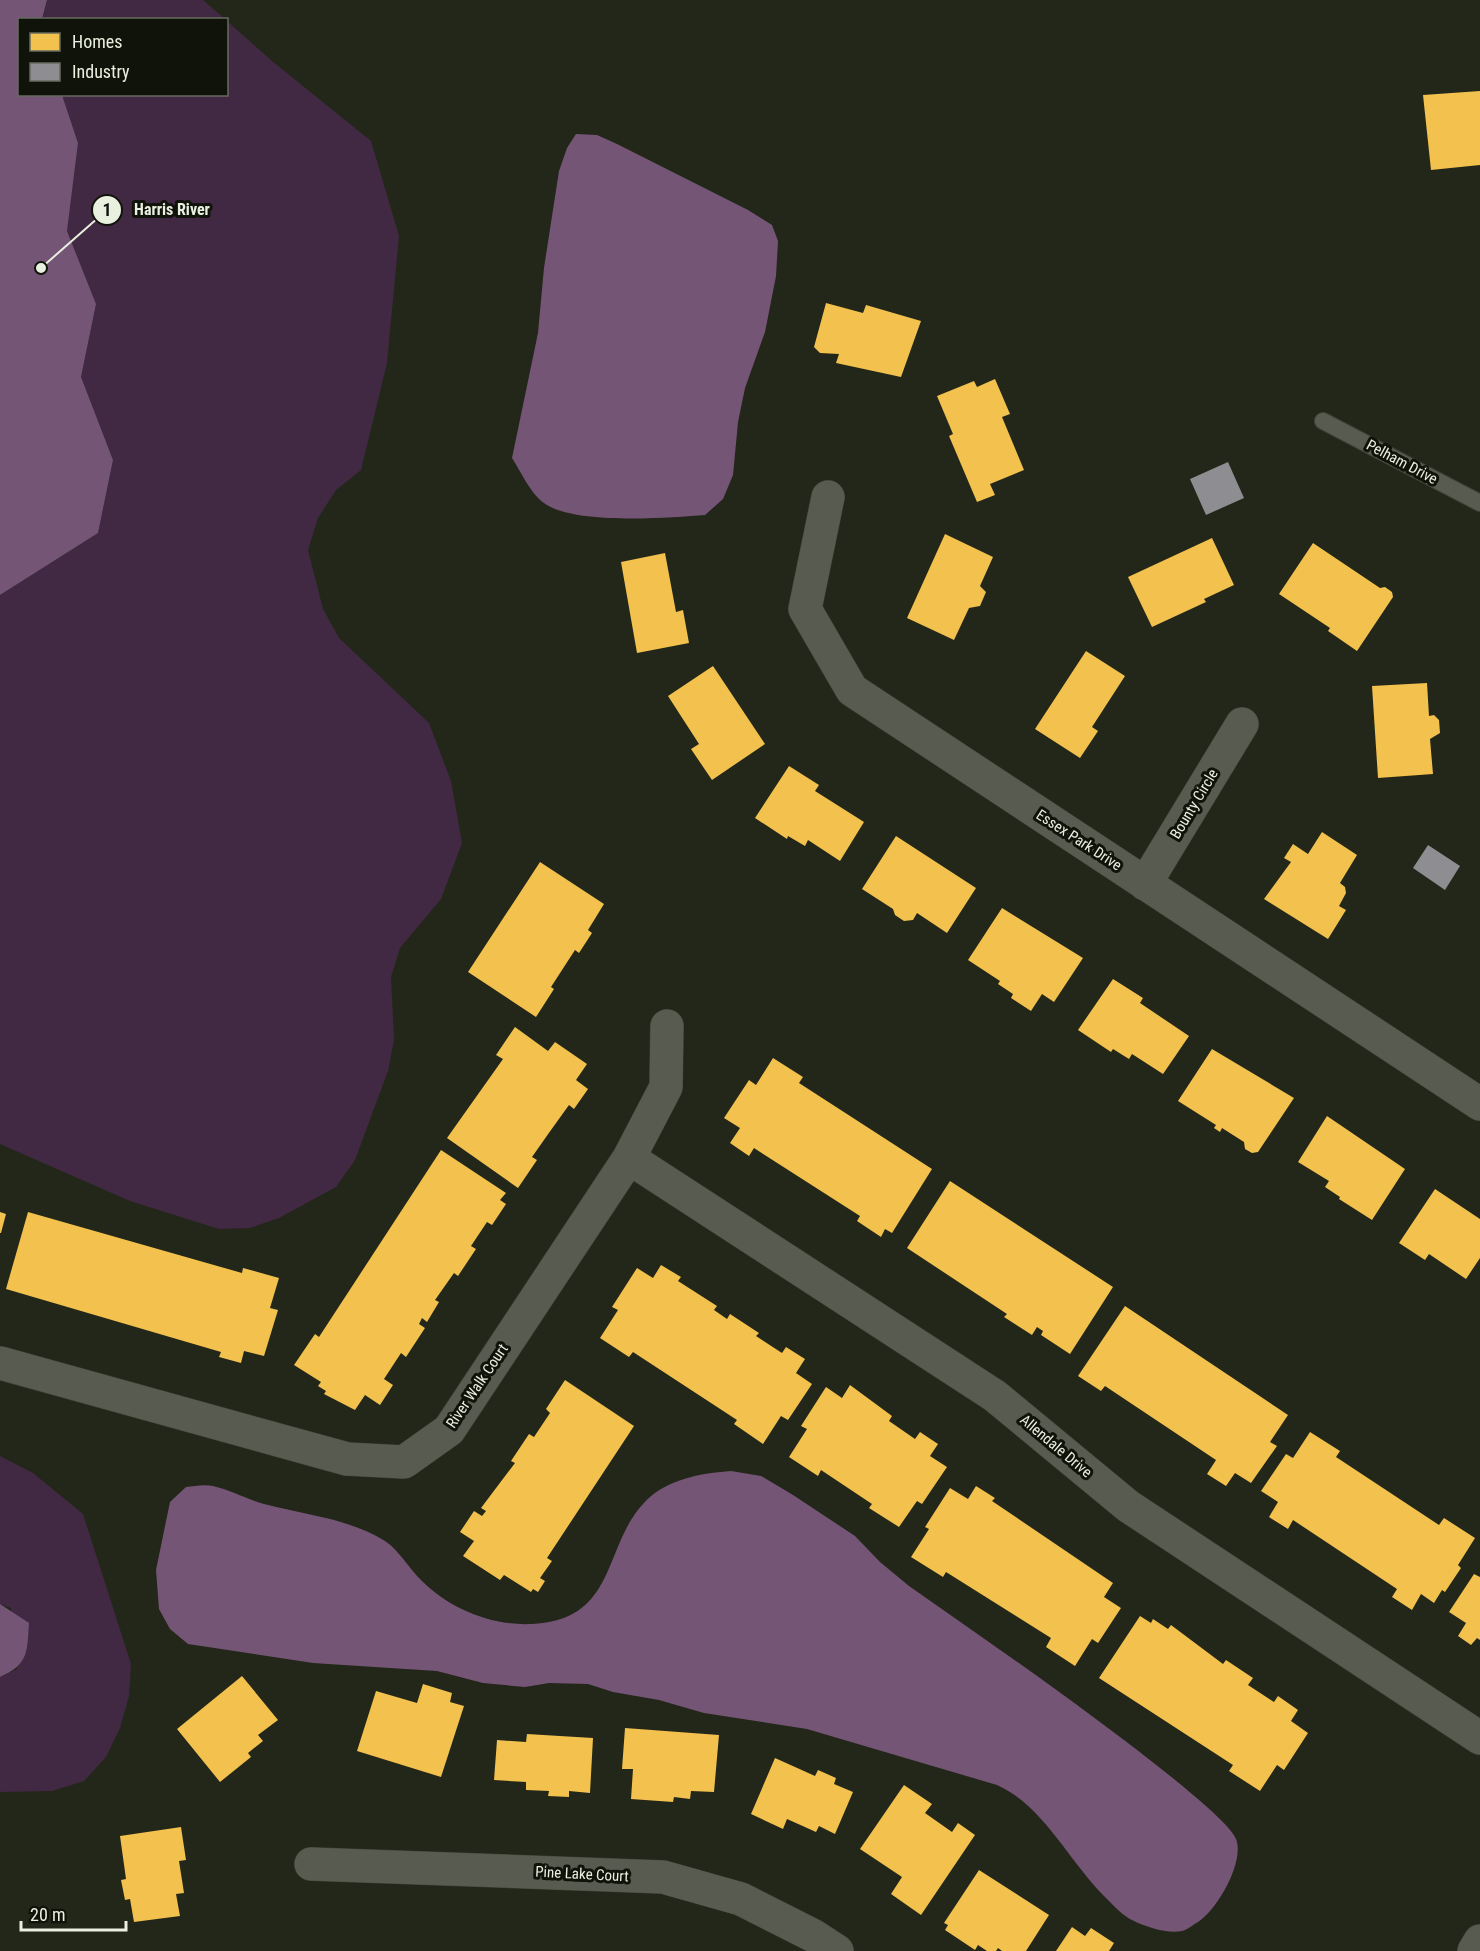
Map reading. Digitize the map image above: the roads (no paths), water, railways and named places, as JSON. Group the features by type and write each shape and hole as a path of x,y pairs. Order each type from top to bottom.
{"street":[{"name":"Essex Park Drive","path":"828,497 805,609 852,690 1480,1104"},
{"name":"Bounty Circle","path":"1145,884 1242,724"},
{"name":"River Walk Court","path":"0,1363 347,1459 404,1462 449,1430 629,1158 666,1087 667,1026"},
{"name":"Allendale Drive","path":"629,1158 995,1396 1128,1506 1480,1738"},
{"name":"Pine Lake Court","path":"310,1864 663,1877 741,1899 814,1936 837,1951"},
{"path":"1474,1951 1480,1941"}],"lane":[{"name":"Pelham Drive","path":"1323,421 1480,503"}],"place":[{"name":"Harris River","path":"41,268"}]}
